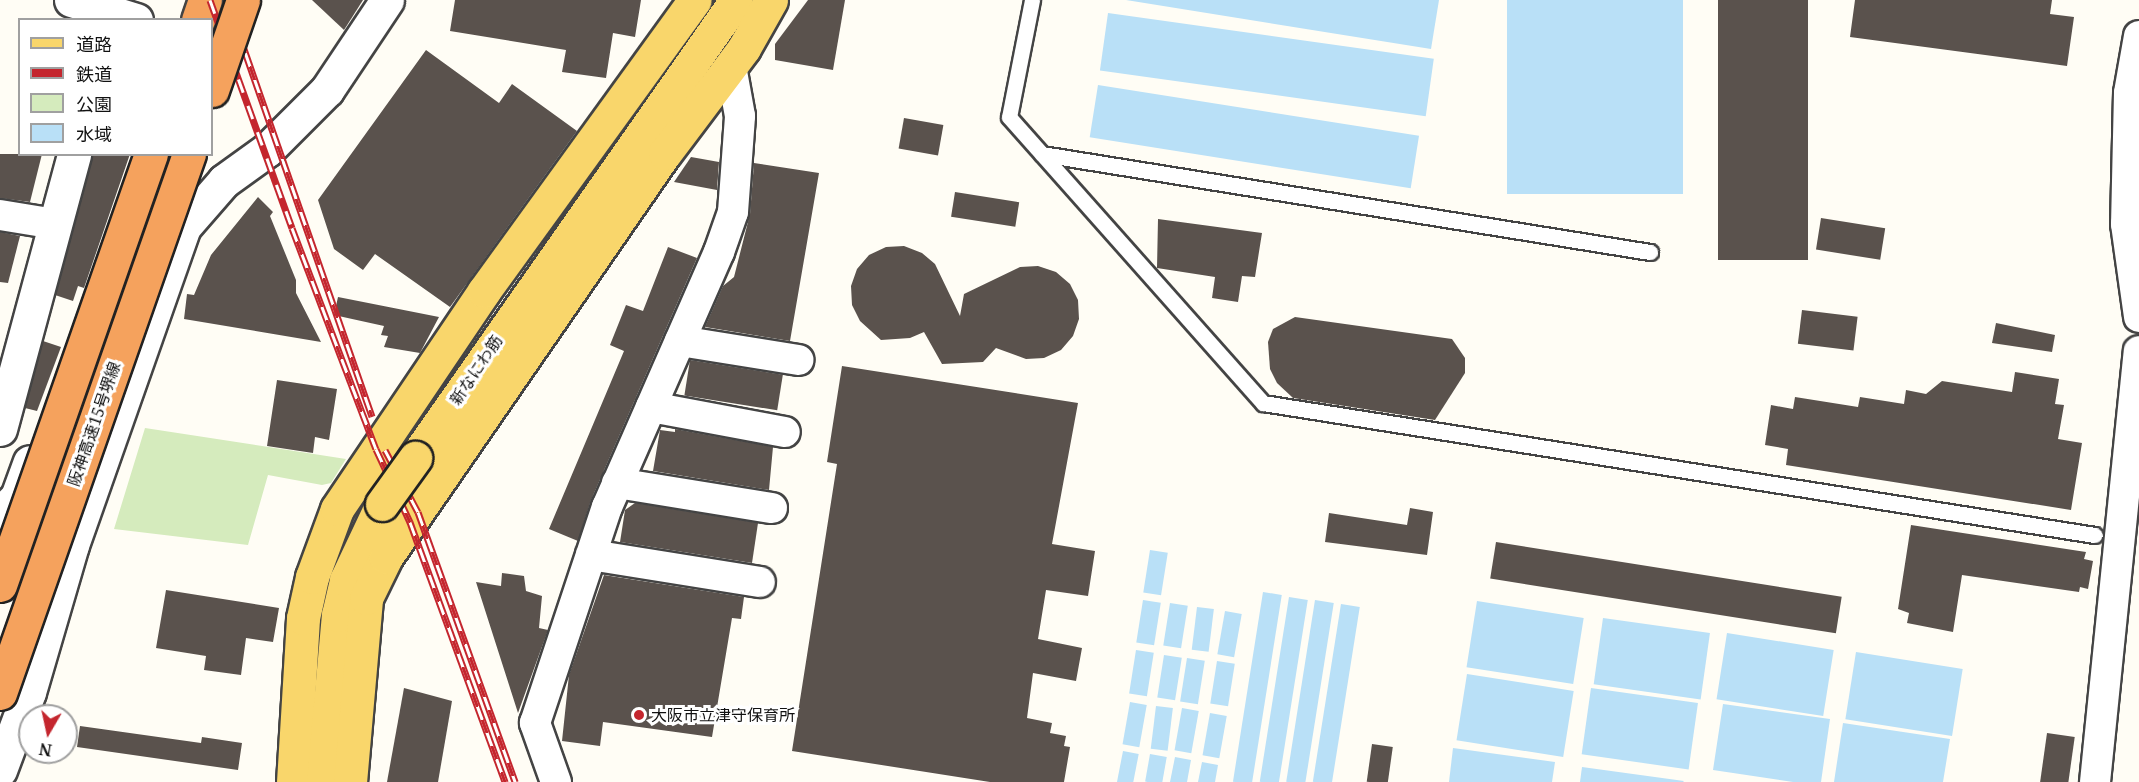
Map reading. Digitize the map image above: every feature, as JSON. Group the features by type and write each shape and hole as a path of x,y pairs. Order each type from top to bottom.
{"highway":[{"path":"199,18 205,0"},
{"path":"213,87 243,0"},
{"path":"0,585 150,156"},
{"name":"阪神高速15号堺線","path":"0,693 188,156"},
{"path":"0,559 72,382"}],"main road":[{"path":"293,782 303,618 312,577 337,509 484,291 695,0"},
{"name":"新なにわ筋","path":"322,782 338,615 345,580 382,504 736,0"},
{"path":"350,782 366,598 386,557 665,153 731,66 771,0"}],"street":[{"path":"71,0 105,15 124,18"},
{"path":"210,18 232,0"},
{"path":"0,770 29,692 72,544 184,227 224,181 267,150 327,90 387,0"},
{"path":"2139,36 2129,93 2126,224 2139,317"},
{"path":"556,782 536,723 617,483 680,341 733,212 740,116 731,66"},
{"path":"0,429 73,156"},
{"path":"0,514 17,497 141,156"},
{"path":"0,214 55,224"},
{"path":"680,341 798,360"},
{"path":"2095,782 2139,351"},
{"path":"651,407 785,432"},
{"path":"617,483 772,508"},
{"path":"0,532 72,544"},
{"path":"591,555 760,582"}],"lane":[{"path":"1032,0 1009,117 1263,403 2095,534"},
{"path":"1042,154 1650,252"}],"green space":[{"path":"145,428 346,459 331,483 322,485 268,475 248,545 114,529"}],"water":[{"path":"1126,0 1439,0 1431,49"},
{"path":"1507,0 1683,0 1683,194 1507,194"},
{"path":"1108,13 1434,59 1426,116 1100,70"},
{"path":"1098,85 1419,136 1411,188 1090,137"},
{"path":"1150,550 1168,553 1161,595 1143,592"},
{"path":"1263,592 1282,595 1252,782 1233,782"},
{"path":"1289,597 1308,600 1279,782 1260,782"},
{"path":"1143,600 1161,603 1154,645 1136,642"},
{"path":"1315,600 1334,603 1305,782 1286,782"},
{"path":"1477,601 1584,618 1573,684 1467,667"},
{"path":"1170,603 1188,606 1181,648 1163,645"},
{"path":"1341,604 1360,607 1332,782 1313,782"},
{"path":"1197,607 1214,609 1209,652 1192,650"},
{"path":"1225,611 1242,614 1234,657 1217,654"},
{"path":"1603,618 1710,633 1701,699 1594,684"},
{"path":"1727,633 1834,650 1823,716 1717,699"},
{"path":"1136,650 1154,653 1147,696 1129,693"},
{"path":"1856,652 1963,669 1952,736 1845,719"},
{"path":"1164,655 1182,658 1175,700 1157,697"},
{"path":"1187,658 1205,661 1198,704 1180,701"},
{"path":"1217,661 1235,664 1228,706 1210,703"},
{"path":"1467,674 1574,691 1563,757 1457,740"},
{"path":"1591,688 1698,703 1689,769 1582,754"},
{"path":"1130,702 1147,705 1139,747 1123,744"},
{"path":"1723,704 1830,719 1821,782 1793,782 1713,770"},
{"path":"1156,706 1173,708 1168,751 1151,749"},
{"path":"1182,708 1199,711 1191,753 1175,750"},
{"path":"1210,713 1227,716 1219,758 1203,755"},
{"path":"1843,723 1950,739 1943,782 1834,782"},
{"path":"1453,748 1555,762 1552,782 1449,782"},
{"path":"1123,751 1139,754 1133,782 1117,782"},
{"path":"1150,754 1167,757 1162,782 1145,782"},
{"path":"1175,757 1191,760 1187,782 1170,782"},
{"path":"1202,762 1218,765 1215,782 1198,782"},
{"path":"1582,767 1684,781 1580,782"}],"building":[{"path":"312,0 363,0 344,30"},
{"path":"455,0 641,0 635,37 613,33 606,78 562,72 566,50 450,31"},
{"path":"808,0 845,0 833,70 775,60 775,44"},
{"path":"1718,0 1808,0 1808,260 1718,260"},
{"path":"1855,0 2052,0 2050,14 2074,17 2067,66 1850,37"},
{"path":"426,50 499,103 512,84 577,131 450,307 375,254 363,270 334,249 318,200"},
{"path":"904,118 943,125 938,155 899,149"},
{"path":"0,154 42,156 30,202 0,198"},
{"path":"91,156 129,156 84,288 78,286 73,301 55,295"},
{"path":"691,157 719,162 717,190 674,182"},
{"path":"754,163 819,173 790,341 705,327 723,286 734,277 750,214"},
{"path":"955,192 1019,202 1015,227 951,217"},
{"path":"258,197 273,212 270,216 296,280 296,293 321,342 184,319 187,294 194,295 211,255"},
{"path":"1821,218 1885,228 1880,260 1816,250"},
{"path":"1158,219 1262,233 1255,277 1242,276 1238,302 1212,298 1215,277 1157,268"},
{"path":"0,232 20,236 8,283 0,282"},
{"path":"904,246 922,253 935,264 960,316 964,294 1020,267 1038,266 1056,272 1070,284 1078,300 1079,319 1073,336 1061,350 1044,358 1026,359 996,348 983,362 942,364 924,332 910,338 881,340 860,321 852,305 851,286 857,269 869,255 886,247"},
{"path":"668,247 697,258 591,500 578,541 549,529 624,351 610,345 626,305 643,311"},
{"path":"338,297 439,317 420,353 384,347 388,336 381,335 384,326 334,315"},
{"path":"1802,310 1858,317 1853,351 1798,344"},
{"path":"1295,317 1452,339 1465,358 1465,373 1435,420 1293,398 1277,383 1270,369 1268,342 1273,329"},
{"path":"1996,323 2055,335 2052,352 1992,343"},
{"path":"43,341 61,347 37,411 25,408"},
{"path":"690,360 783,375 777,410 684,396"},
{"path":"842,366 1078,403 1052,544 1095,551 1088,596 1046,590 1038,639 1082,648 1076,681 1033,673 1027,718 1052,723 1050,733 1066,736 1064,746 1070,747 1064,782 990,782 792,751 837,464 827,462"},
{"path":"2015,372 2059,379 2055,404 2064,405 2058,439 2082,443 2071,510 1786,465 1788,449 1765,445 1771,405 1793,409 1795,397 1858,407 1860,397 1904,404 1906,390 1926,394 1942,381 2012,392"},
{"path":"277,380 337,389 329,440 315,437 313,453 267,446"},
{"path":"675,429 773,447 769,490 653,471 660,430 675,432"},
{"path":"635,503 758,523 752,563 620,542 625,510"},
{"path":"1410,508 1433,512 1427,555 1325,542 1329,513 1407,525"},
{"path":"1911,525 2086,552 2084,559 2093,561 2088,589 2080,587 2079,592 1962,575 1953,632 1907,623 1909,613 1898,609"},
{"path":"1496,542 1842,597 1836,633 1490,579"},
{"path":"502,573 524,576 526,591 542,596 539,628 548,630 518,713 476,582 501,586"},
{"path":"604,575 744,597 741,619 732,618 712,737 603,722 600,746 562,741 569,675"},
{"path":"166,590 279,608 273,642 246,638 241,675 204,670 206,656 156,648"},
{"path":"404,688 452,701 438,782 387,782"},
{"path":"80,726 201,743 202,737 242,743 238,770 78,747"},
{"path":"2047,733 2075,737 2068,782 2040,782"},
{"path":"1372,744 1393,747 1388,782 1367,782"}],"railway":[{"path":"210,0 292,228 376,449 410,522 505,782"},
{"path":"227,0 372,416"},
{"path":"385,450 418,512 515,782"}],"place":[{"name":"大阪市立津守保育所","path":"639,715"}]}
